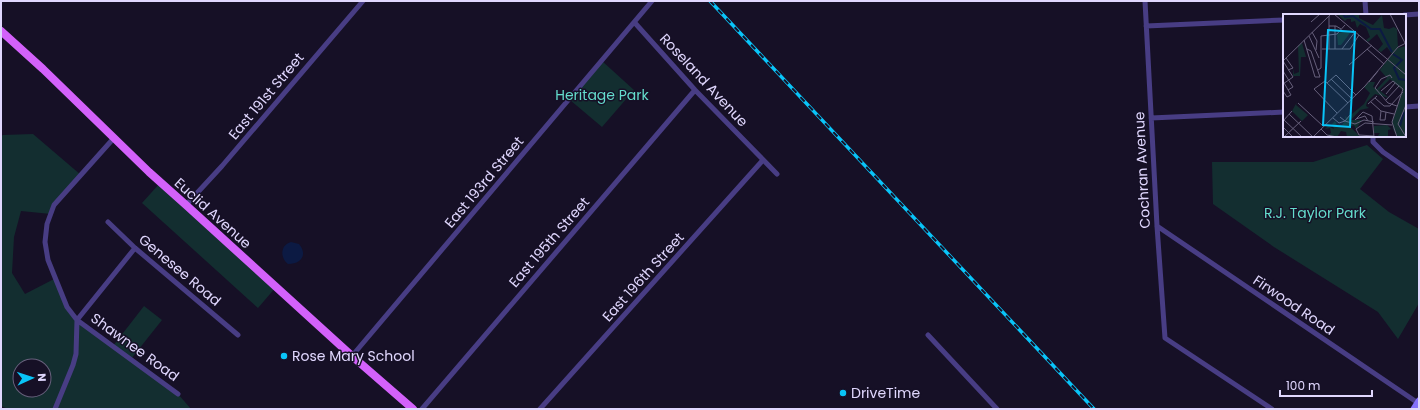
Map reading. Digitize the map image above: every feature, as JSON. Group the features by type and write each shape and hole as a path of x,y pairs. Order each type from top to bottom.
{"main road":[{"name":"Euclid Avenue","path":"1,31 43,69 112,139 352,356 413,409"}],"street":[{"name":"East 191st Street","path":"186,205 222,166 363,1"},
{"path":"635,23 652,1"},
{"name":"Cochran Avenue","path":"1145,1 1157,226 1165,338 1272,409"},
{"path":"1365,1 1366,14"},
{"path":"1406,15 1419,14"},
{"path":"1146,26 1283,20"},
{"name":"Roseland Avenue","path":"635,23 695,90 777,174"},
{"name":"East 193rd Street","path":"352,356 635,23"},
{"name":"East 195th Street","path":"422,409 695,90"},
{"path":"1406,107 1419,106"},
{"path":"1151,118 1283,112"},
{"path":"1373,137 1373,142 1383,152 1419,177"},
{"name":"Shawnee Road","path":"112,139 54,205 46,224 45,242 48,260 66,307 77,320 178,394"},
{"name":"East 196th Street","path":"540,409 763,160"},
{"name":"Genesee Road","path":"108,222 135,248 238,335"},
{"name":"Firwood Road","path":"1157,226 1417,405"},
{"path":"55,409 76,354 77,320 135,248"},
{"path":"928,335 996,409"}],"green space":[{"name":"Heritage Park","path":"602,61 634,90 602,127 570,100"},
{"path":"33,134 81,175 54,205 51,214 21,211 14,237 12,273 25,294 56,278 67,307 77,320 113,346 144,306 162,320 131,359 178,394 191,409 8,409 1,406 1,136"},
{"name":"R.J. Taylor Park","path":"1367,145 1383,159 1360,189 1389,212 1419,229 1419,303 1398,339 1378,312 1274,247 1213,204 1212,162 1313,162"},
{"path":"160,183 276,287 258,308 142,203"}],"water":[{"path":"291,242 299,244 302,248 303,255 300,261 293,264 288,264 285,261 282,252 285,246"}],"railway":[{"path":"710,1 1094,409"}],"place":[{"name":"Rose Mary School","path":"284,356"},
{"name":"DriveTime","path":"843,393"}]}
